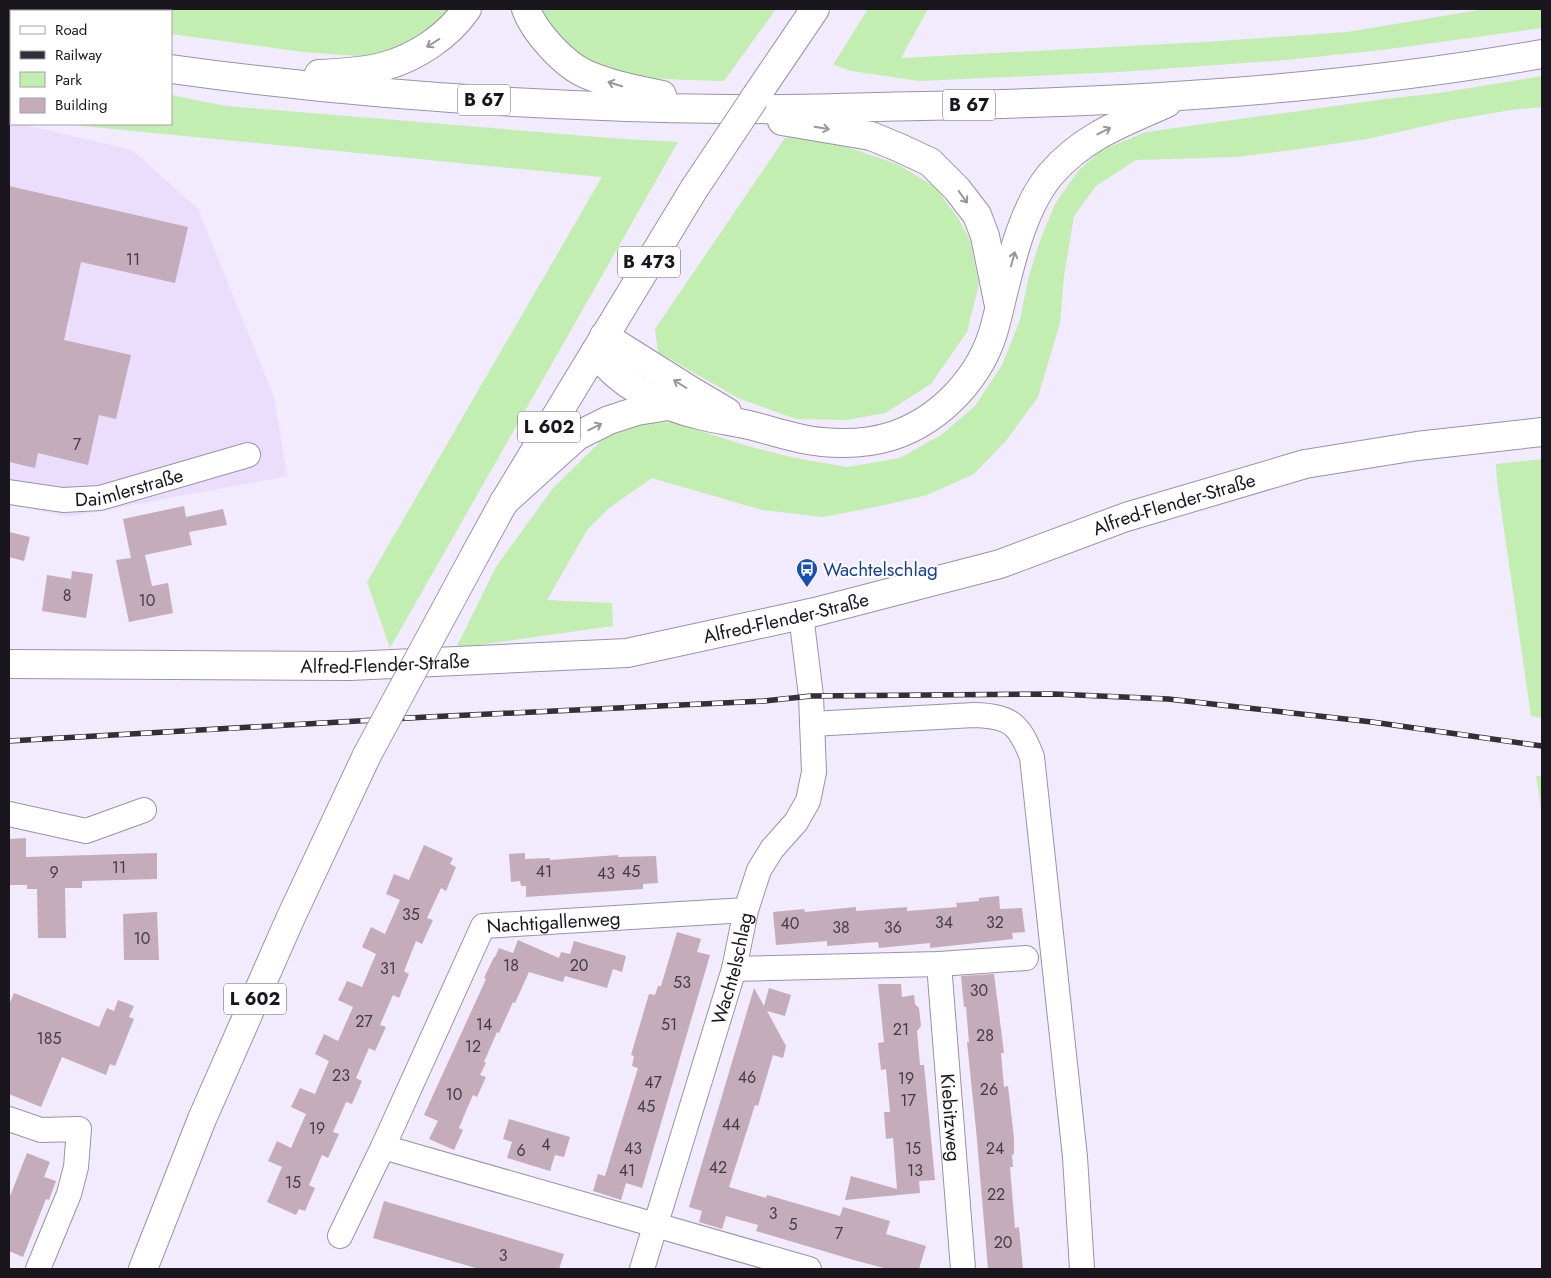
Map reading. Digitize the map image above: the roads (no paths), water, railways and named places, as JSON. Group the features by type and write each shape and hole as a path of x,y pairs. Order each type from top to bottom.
{"main road":[{"path":"239,78 340,73 385,66 414,54 437,41 460,20 467,9"},
{"path":"526,9 541,36 559,56 586,75 625,87 730,109 756,117 871,136 930,162 957,189 977,215 985,236 999,305"},
{"name":"B 473","path":"599,344 694,188 815,9"},
{"name":"B 67","path":"172,69 360,90 493,100 568,105 730,109 1022,104 1182,97 1411,74 1542,54"},
{"path":"599,344 608,368 626,383 668,406 703,416 821,442 867,441 891,436 912,428 946,404 969,380 986,352 1021,230 1036,197 1050,175 1074,151 1100,132 1182,97"},
{"path":"599,344 693,392 753,426"},
{"name":"L 602","path":"143,1269 202,1119 291,917 367,755 504,502 599,344"},
{"path":"504,502 577,436 608,420 636,411 668,406"},
{"name":"Alfred-Flender-Straße","path":"9,664 350,666 627,653 801,615 1000,564 1126,517 1305,464 1417,446 1542,432"}],"street":[{"name":"Daimlerstraße","path":"9,492 63,500 100,498 248,455"},
{"name":"Wachtelschlag","path":"642,1269 734,969 746,910 759,870 772,849 796,822 808,801 814,772 811,696 801,615"},
{"path":"812,724 974,715 994,716 1012,723 1024,736 1032,757 1075,1157 1082,1269"},
{"path":"9,814 86,831 144,810"},
{"name":"Nachtigallenweg","path":"340,1236 383,1147 483,926 746,910"},
{"path":"734,969 939,964 1026,958"},
{"name":"Kiebitzweg","path":"939,964 964,1269"},
{"path":"9,1119 41,1130 79,1129 76,1167 69,1194 38,1269"},
{"path":"383,1147 809,1269"}],"railway":[{"path":"9,741 427,717 764,701 811,696 1054,694 1168,699 1372,722 1542,746"}],"place":[{"name":"Wachtelschlag","path":"807,588"}]}
